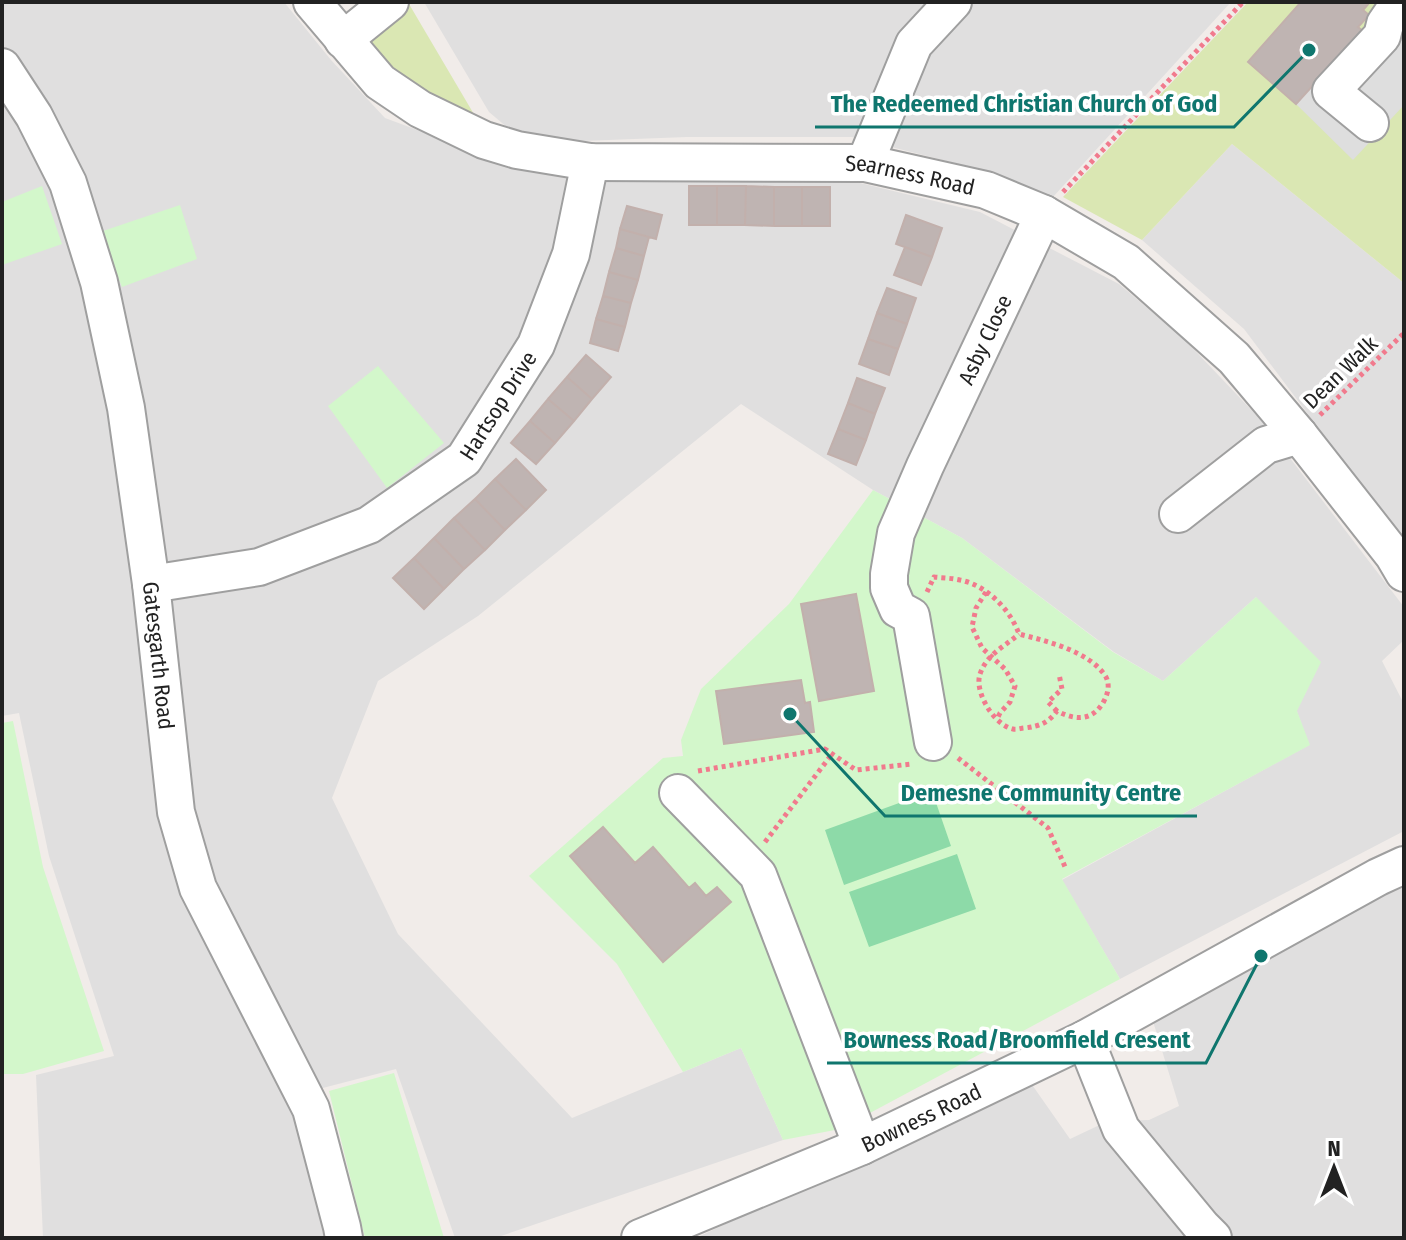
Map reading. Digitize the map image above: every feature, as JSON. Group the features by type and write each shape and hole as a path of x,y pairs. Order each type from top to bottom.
{"street":[{"name":"Searness Road","path":"312,2 380,82 420,109 484,140 517,150 590,162 865,163 986,190 1044,214 1126,262 1234,358 1299,435 1404,573"},
{"path":"343,40 390,2"},
{"path":"865,163 914,44 953,2"},
{"path":"1370,123 1331,91 1393,46 1385,24 1400,2"},
{"name":"Gatesgarth Road","path":"2,67 34,116 68,183 99,282 126,408 151,584 176,812 198,888 311,1109 344,1238"},
{"name":"Hartsop Drive","path":"151,584 259,567 369,525 464,459 536,345 571,254 590,162"},
{"name":"Asby Close","path":"911,616 898,609 889,588 896,533 1044,214"},
{"path":"1178,514 1266,445 1299,435"},
{"path":"911,616 933,742"},
{"path":"678,793 758,875 862,1146"},
{"name":"Bowness Road","path":"640,1238 862,1146 1085,1039 1404,865"},
{"path":"1085,1039 1121,1129 1213,1238"}],"path":[{"path":"1044,214 1243,2"},
{"name":"Dean Walk","path":"1299,435 1404,333"},
{"path":"911,616 934,577 960,580 986,592 1001,606 1019,634"},
{"path":"986,592 976,608 972,627 982,648 1005,669 1015,686 1010,702 997,719"},
{"path":"1019,634 991,656 979,677 980,695 997,719 1013,729 1037,727 1050,721 1057,711"},
{"path":"1019,634 1045,640 1093,663 1107,679 1108,693 1099,710 1089,716 1070,718 1057,711 1048,702 1062,689 1059,674"},
{"path":"678,793 694,772 825,749 856,770 917,763 921,745 942,739 950,751 1048,828 1066,869"},
{"path":"746,863 833,754"}],"shaded area":[{"path":"2,2 284,2 331,60 385,118 530,172 627,179 852,181 980,212 1119,284 1183,338 1260,419 1404,607 1404,640 1382,661 1404,704 1404,831 1120,979 1062,880 1309,745 1256,597 1163,681 1114,652 962,538 873,490 741,404 478,616 378,681 332,798 398,934 572,1118 741,1048 783,1140 495,1238 455,1238 396,1069 315,1090 329,1238 43,1238 36,1075 114,1056 49,856 19,713 2,716"},
{"path":"424,2 1231,2 1053,197 986,171 852,137 521,139 489,112"},
{"path":"1404,21 1404,105 1353,160 1296,104 1325,72"},
{"path":"1232,144 1404,283 1404,542 1244,329 1142,240"},
{"path":"1404,881 1404,1238 696,1238 1028,1079 1070,1139 1108,1121 1149,1120 1179,1106 1152,1018"}],"green space":[{"path":"1248,2 1404,2 1404,283 1232,144 1142,240 1063,197"},
{"path":"409,4 475,116 419,88 374,52 370,38"},
{"path":"42,186 62,244 2,265 2,202"},
{"path":"180,205 197,259 122,287 100,232"},
{"path":"378,366 444,443 387,488 328,406"},
{"path":"873,490 962,538 1113,652 1163,681 1256,597 1321,662 1297,711 1310,745 1062,879 1120,979 840,1129 783,1140 741,1048 683,1072 617,964 529,876 663,758 683,756 681,740 701,689 789,604"},
{"path":"13,721 43,867 104,1051 23,1074 2,1074 2,723"},
{"path":"932,791 951,846 844,885 825,830"},
{"path":"957,854 976,909 869,947 849,892"},
{"path":"394,1073 444,1238 365,1238 329,1091"}],"building":[{"path":"1301,2 1370,2 1363,10 1369,15 1358,27 1371,38 1325,72 1296,104 1248,62"},
{"path":"689,186 717,186 717,225 689,225"},
{"path":"717,186 746,186 745,225 717,225"},
{"path":"746,186 774,187 774,226 745,225"},
{"path":"774,187 802,187 802,226 774,226"},
{"path":"802,187 830,187 830,226 802,226"},
{"path":"627,206 662,215 656,239 620,229"},
{"path":"906,215 942,228 932,257 896,244"},
{"path":"620,229 649,237 644,256 616,248"},
{"path":"905,247 932,257 921,285 894,275"},
{"path":"616,248 644,256 638,280 609,272"},
{"path":"609,272 638,280 631,303 603,296"},
{"path":"887,288 916,298 907,324 877,313"},
{"path":"603,296 631,303 625,327 596,319"},
{"path":"877,313 907,324 898,349 868,339"},
{"path":"596,319 625,327 618,351 590,343"},
{"path":"868,339 898,349 889,375 859,364"},
{"path":"586,355 611,377 592,399 567,377"},
{"path":"567,377 592,399 574,421 548,399"},
{"path":"857,378 885,388 875,414 848,403"},
{"path":"548,399 574,421 555,443 530,421"},
{"path":"848,403 875,414 866,440 838,429"},
{"path":"530,421 555,443 536,464 511,443"},
{"path":"838,429 866,440 856,465 828,454"},
{"path":"516,459 546,490 526,510 495,479"},
{"path":"495,479 526,510 505,530 475,499"},
{"path":"475,499 505,530 485,550 454,518"},
{"path":"454,518 485,550 464,569 434,538"},
{"path":"434,538 464,569 444,589 414,558"},
{"path":"414,558 444,589 424,609 393,578"},
{"path":"856,594 874,691 819,701 801,604"},
{"path":"801,680 805,703 810,702 814,732 724,744 716,691"},
{"path":"603,827 635,863 653,847 689,888 695,883 706,896 717,887 731,902 663,962 570,856"}],"place":[{"name":"The Redeemed Christian Church of God","path":"1309,50"},
{"name":"Demesne Community Centre","path":"790,714"},
{"name":"Bowness Road/Broomfield Cresent","path":"1261,956"}]}
